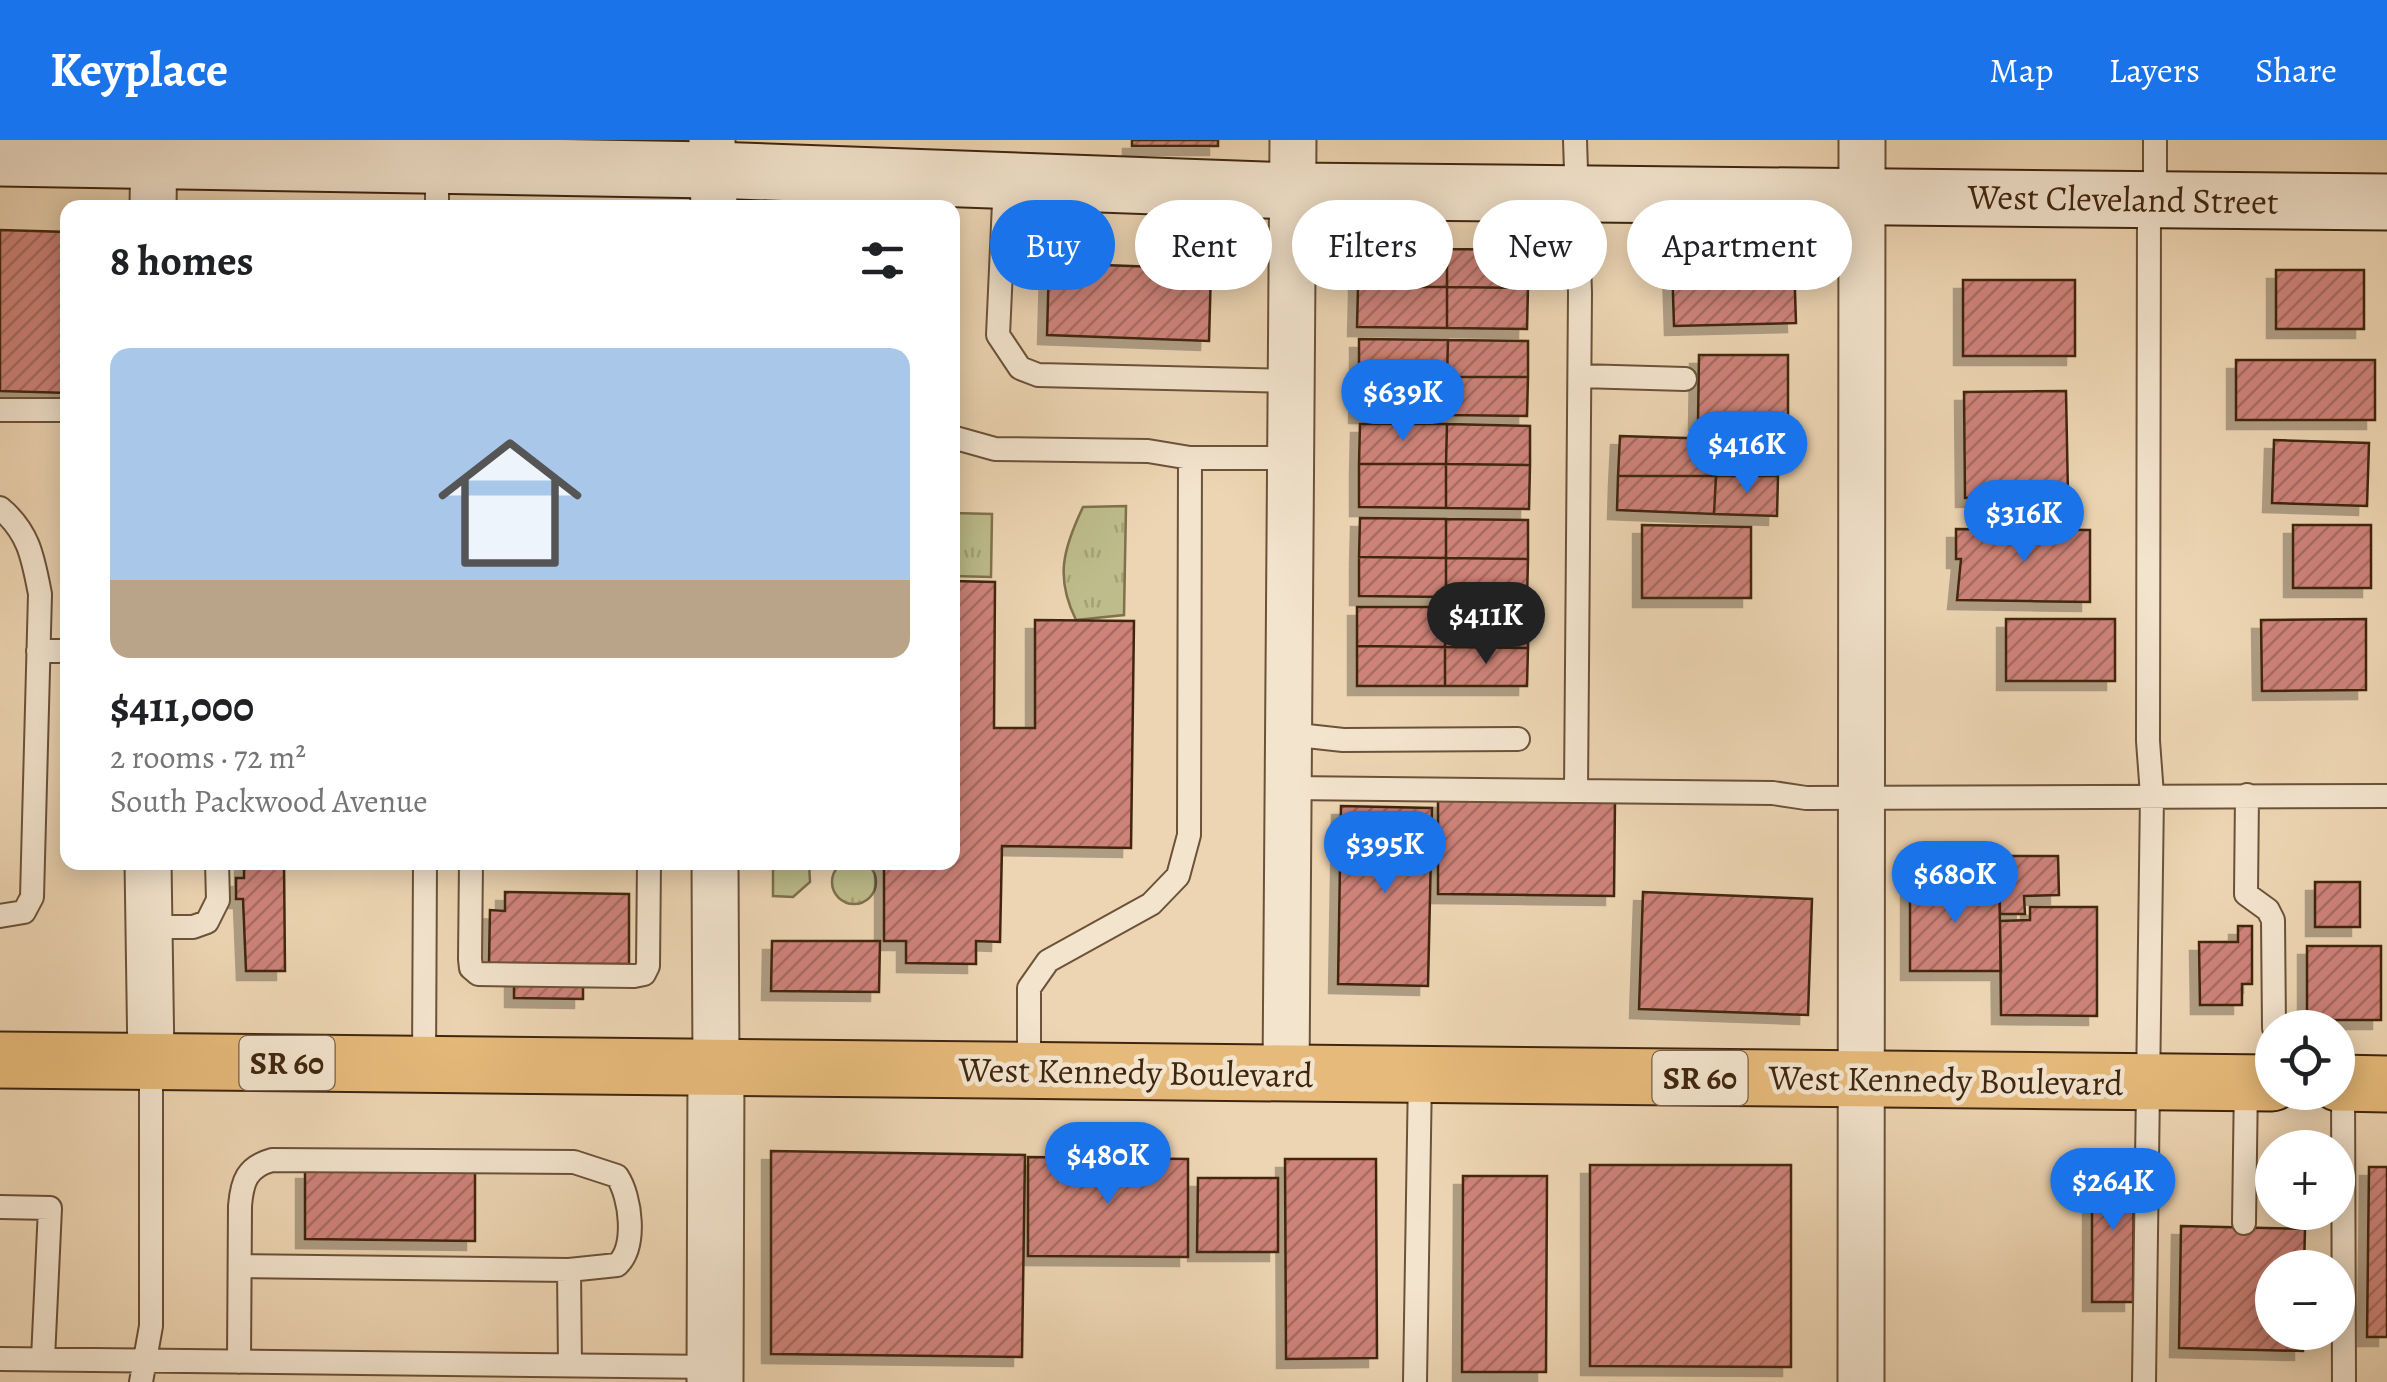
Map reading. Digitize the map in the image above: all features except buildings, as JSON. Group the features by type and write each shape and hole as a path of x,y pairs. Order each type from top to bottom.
{"main road":[{"name":"West Cleveland Street","path":"0,158 154,170 713,172 1005,181 1294,165 1575,194 2387,202"},
{"name":"West Kennedy Boulevard","path":"0,1060 2255,1082"},
{"path":"715,1374 716,1067"}],"street":[{"path":"1861,1382 1862,140"},
{"path":"1286,1074 1294,165"},
{"path":"148,870 151,1061"},
{"path":"715,870 716,1067"}],"lane":[{"path":"1575,140 1580,376 1576,791"},
{"path":"2144,1382 2155,140"},
{"path":"1005,181 998,336 1020,368 1038,376 1292,381"},
{"path":"1580,376 1685,379"},
{"path":"0,410 60,410"},
{"path":"960,440 995,450 1148,451 1190,458 1292,458"},
{"path":"1029,1071 1029,988 1048,961 1151,904 1178,876 1189,835 1190,458"},
{"path":"0,508 20,525 32,552 40,594 32,898 24,912 0,916"},
{"path":"38,651 60,651"},
{"path":"1289,734 1342,740 1518,740"},
{"path":"1289,788 1860,796 2387,796"},
{"path":"2247,795 2246,894 2268,910 2274,920 2274,1010"},
{"path":"147,928 193,928 207,922 218,900 217,870"},
{"path":"424,1065 425,870"},
{"path":"471,870 471,968 478,974 634,976 644,974 648,966 650,870"},
{"path":"143,1371 151,1326 151,1061"},
{"path":"1415,1382 1420,1075"},
{"path":"2344,1382 2356,1084"},
{"path":"2244,1223 2256,1110"},
{"path":"239,1362 240,1266 244,1177 272,1160 590,1164 616,1176 622,1184 628,1220 627,1253 617,1265 569,1270 240,1266"},
{"path":"0,1207 50,1208 44,1359"},
{"path":"569,1270 570,1366"},
{"path":"0,1359 44,1359 143,1371 239,1362 570,1366 715,1374"}],"green space":[{"path":"1126,506 1124,615 1076,620 1065,591 1064,563 1076,522 1083,507"},
{"path":"960,513 992,514 991,577 960,576"},
{"path":"773,870 809,870 810,882 793,897 773,896"},
{"path":"835,870 875,873 875,891 863,903 845,903 833,891"}]}
